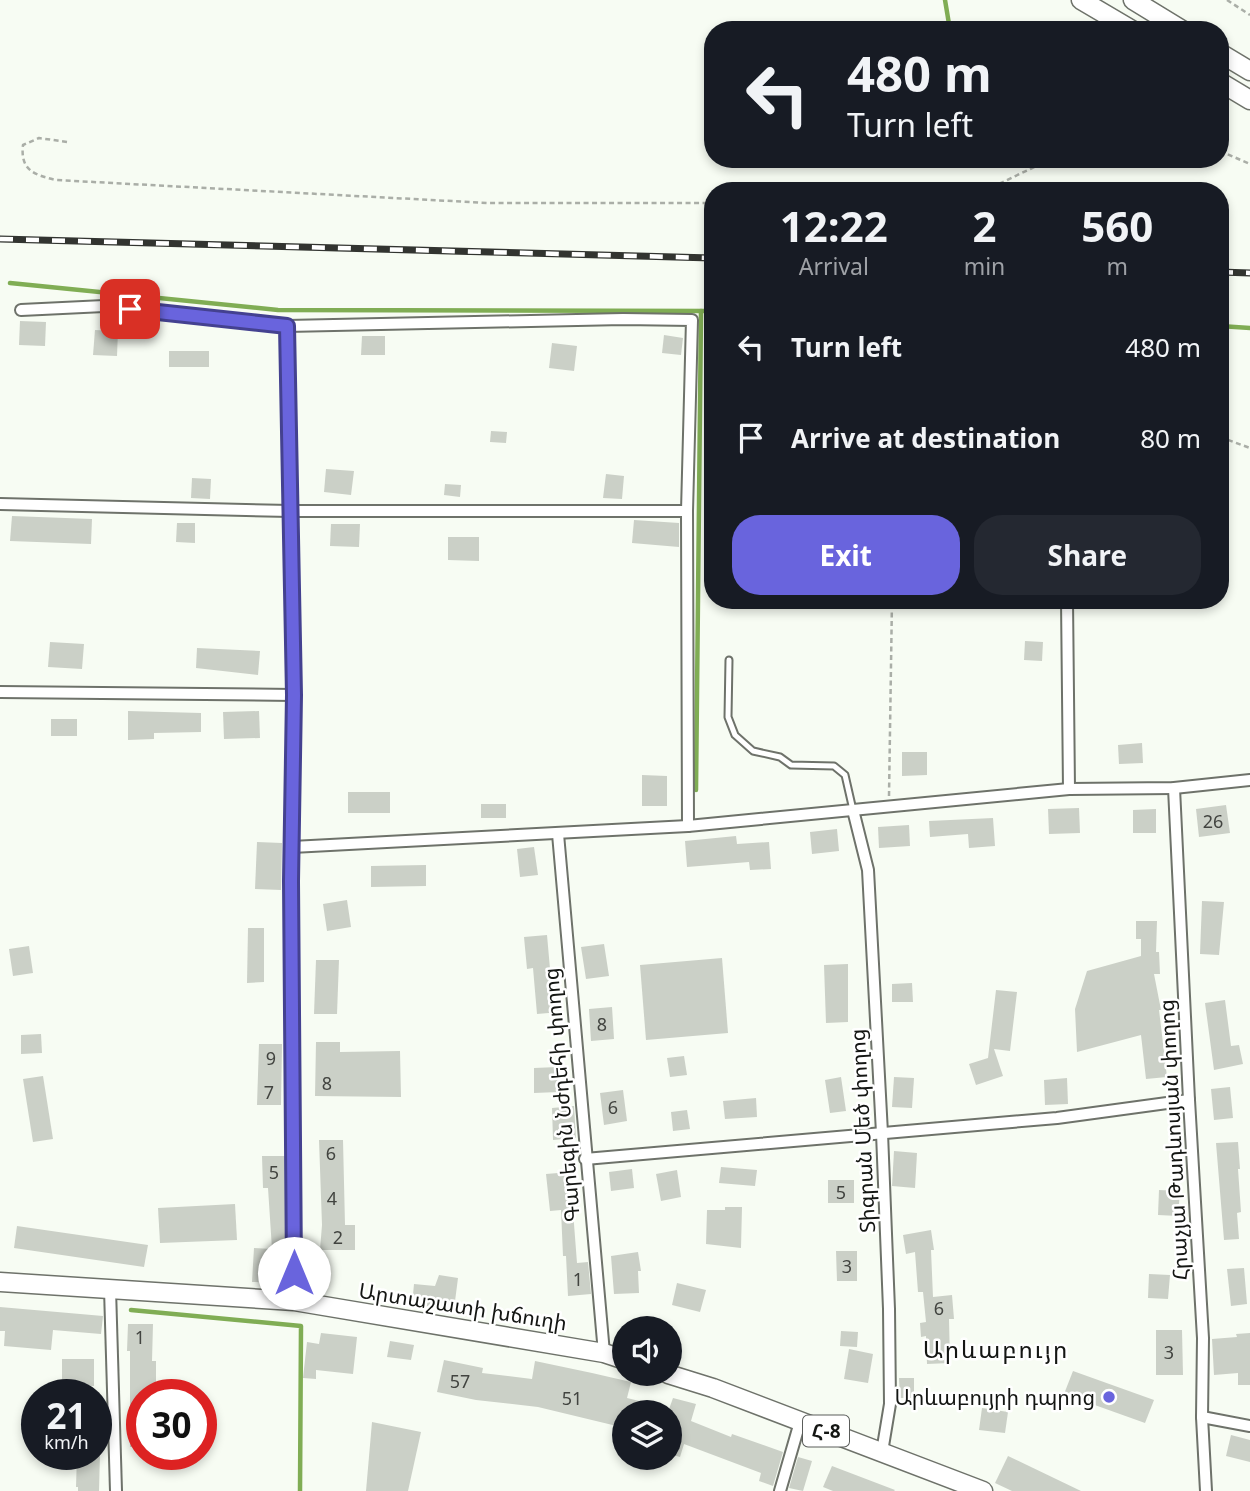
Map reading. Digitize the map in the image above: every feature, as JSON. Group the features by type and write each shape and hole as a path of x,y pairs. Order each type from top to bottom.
{"main road":[{"path":"1081,0 1117,21"},
{"path":"1133,0 1167,21"},
{"path":"1229,58 1250,71"},
{"path":"1229,87 1250,100"},
{"name":"Արտաշատի խճուղի","path":"0,1282 294,1301 612,1356"},
{"name":"Հ-8","path":"682,1379 983,1491"}],"street":[{"path":"21,310 104,306 287,326 622,318 692,320 687,511 688,826"},
{"path":"287,326 294,695 294,1301"},
{"path":"0,504 290,511 687,511"},
{"path":"1067,609 1069,789"},
{"path":"0,692 294,695"},
{"path":"292,847 688,826 1069,789 1174,788 1250,780"},
{"name":"Հրաչյա Թադևոսյան փողոց","path":"1174,788 1203,1338 1202,1418 1206,1491"},
{"name":"Տիգրան Մեծ փողոց","path":"853,810 868,870 882,1133 890,1404 882,1452"},
{"name":"Գարեգին Նժդեհի փողոց","path":"558,834 604,1353"},
{"path":"585,1159 1057,1118 1189,1100"},
{"path":"110,1289 116,1491"},
{"path":"1202,1418 1250,1426"},
{"path":"780,1491 800,1422"}],"lane":[{"path":"729,660 728,717 735,736 753,751 780,757 791,765 834,766 845,775 853,810"}],"path":[{"path":"1227,0 1250,15"},
{"path":"67,142 39,138 23,145 22,157 29,169 38,176 56,180 488,204 704,203"},
{"path":"1229,155 1250,164"},
{"path":"1003,182 1032,168"},
{"path":"1229,440 1250,448"},
{"path":"890,806 888,775 892,609"}],"building":[{"path":"20,321 46,322 45,346 19,345"},
{"path":"95,330 118,331 117,356 93,355"},
{"path":"664,335 683,338 681,355 662,353"},
{"path":"362,336 385,336 385,355 361,355"},
{"path":"552,343 577,346 574,371 549,368"},
{"path":"169,351 209,351 209,367 169,367"},
{"path":"491,431 507,432 506,443 490,442"},
{"path":"326,469 354,471 351,495 324,492"},
{"path":"606,474 624,476 622,499 603,498"},
{"path":"192,478 211,479 210,499 191,498"},
{"path":"445,484 461,485 460,497 444,495"},
{"path":"12,516 92,519 91,544 10,541"},
{"path":"634,520 679,523 679,547 632,543"},
{"path":"177,523 195,523 195,543 176,542"},
{"path":"331,524 360,524 359,547 330,546"},
{"path":"448,537 479,537 479,561 448,560"},
{"path":"1025,641 1043,642 1042,661 1024,660"},
{"path":"50,642 84,644 82,669 48,667"},
{"path":"197,648 260,651 258,675 196,668"},
{"path":"128,711 201,713 201,732 154,733 154,739 128,740"},
{"path":"259,711 260,738 224,739 223,712"},
{"path":"51,719 77,719 77,736 51,736"},
{"path":"1142,743 1143,763 1119,764 1118,745"},
{"path":"902,752 927,752 927,775 902,776"},
{"path":"642,775 667,776 667,806 642,806"},
{"path":"348,792 390,792 390,813 348,813"},
{"path":"481,804 506,804 506,818 481,818"},
{"path":"1226,805 1230,833 1199,837 1196,809"},
{"path":"1079,808 1080,833 1049,834 1048,809"},
{"path":"1156,809 1156,833 1133,833 1133,810"},
{"path":"993,818 995,846 969,848 968,834 930,837 929,821"},
{"path":"909,825 910,846 879,848 878,827"},
{"path":"837,829 839,851 812,854 810,832"},
{"path":"736,836 737,844 769,842 771,869 750,870 749,862 687,867 685,841"},
{"path":"257,842 282,843 281,890 255,889"},
{"path":"534,847 538,875 520,877 517,849"},
{"path":"426,865 426,886 371,887 371,866"},
{"path":"347,900 351,927 327,931 323,904"},
{"path":"1202,901 1224,902 1219,955 1200,954"},
{"path":"1136,921 1157,921 1156,952 1159,952 1160,974 1154,974 1161,1010 1167,1077 1146,1079 1141,1035 1077,1052 1075,1009 1087,971 1141,956 1141,939 1136,939"},
{"path":"248,928 264,928 264,982 247,983"},
{"path":"547,935 551,980 557,980 560,1012 537,1014 533,968 527,969 524,937"},
{"path":"604,944 609,976 586,979 581,947"},
{"path":"29,946 33,973 13,976 9,949"},
{"path":"722,958 728,1033 646,1040 640,965"},
{"path":"316,960 339,960 337,1014 314,1014"},
{"path":"848,964 848,1022 826,1023 824,965"},
{"path":"912,983 913,1002 892,1002 892,984"},
{"path":"996,990 1017,992 1010,1051 994,1049 1003,1076 976,1085 969,1064 988,1058"},
{"path":"1225,1000 1231,1046 1239,1045 1243,1064 1214,1070 1205,1003"},
{"path":"612,1007 614,1039 591,1041 589,1009"},
{"path":"41,1034 42,1053 21,1054 21,1035"},
{"path":"316,1042 340,1042 340,1052 400,1051 401,1097 315,1096"},
{"path":"259,1044 282,1044 281,1105 257,1105"},
{"path":"684,1056 687,1075 670,1077 667,1058"},
{"path":"558,1067 558,1092 534,1093 534,1068"},
{"path":"43,1076 53,1139 33,1142 23,1079"},
{"path":"841,1077 846,1111 830,1113 825,1080"},
{"path":"894,1077 914,1078 912,1108 892,1107"},
{"path":"1067,1078 1068,1104 1045,1105 1044,1080"},
{"path":"1230,1087 1233,1118 1214,1120 1211,1089"},
{"path":"623,1090 627,1121 604,1125 600,1093"},
{"path":"756,1098 757,1117 725,1119 723,1101"},
{"path":"574,1106 576,1138 553,1140 552,1108"},
{"path":"687,1110 690,1129 673,1131 671,1112"},
{"path":"319,1140 343,1140 345,1225 355,1225 355,1250 320,1250 322,1225"},
{"path":"1238,1142 1241,1212 1237,1213 1239,1239 1224,1240 1216,1143"},
{"path":"894,1151 917,1153 915,1188 892,1186"},
{"path":"262,1156 285,1156 286,1283 252,1282 254,1248 272,1249 268,1188 263,1188"},
{"path":"721,1167 757,1170 755,1186 719,1183"},
{"path":"632,1169 634,1188 611,1191 609,1172"},
{"path":"677,1170 681,1197 661,1201 656,1174"},
{"path":"570,1172 577,1263 588,1262 591,1294 568,1296 561,1210 550,1211 546,1174"},
{"path":"828,1180 854,1180 854,1203 828,1203"},
{"path":"1159,1190 1180,1191 1178,1216 1158,1215"},
{"path":"235,1204 237,1240 160,1243 158,1208"},
{"path":"725,1207 742,1207 741,1248 706,1244 707,1210 725,1210"},
{"path":"17,1226 148,1245 144,1267 14,1248"},
{"path":"931,1230 934,1250 931,1250 933,1297 952,1295 954,1319 949,1319 950,1363 927,1364 926,1336 921,1337 920,1323 926,1322 923,1292 918,1292 915,1252 906,1254 903,1235"},
{"path":"836,1251 857,1251 857,1281 837,1281"},
{"path":"638,1252 641,1271 638,1271 639,1293 614,1294 611,1256"},
{"path":"1244,1268 1247,1304 1231,1306 1227,1269"},
{"path":"1149,1274 1170,1275 1168,1299 1148,1298"},
{"path":"439,1275 458,1278 454,1309 412,1305 414,1284 435,1286"},
{"path":"677,1283 706,1290 700,1312 672,1305"},
{"path":"0,1307 103,1316 101,1334 53,1330 51,1350 4,1346 5,1331 0,1331"},
{"path":"128,1324 153,1324 152,1361 156,1361 156,1379 130,1379 130,1351 127,1351"},
{"path":"1156,1330 1182,1330 1183,1375 1156,1375"},
{"path":"841,1331 858,1332 857,1347 840,1346"},
{"path":"321,1333 357,1337 353,1374 316,1370 316,1379 303,1378 307,1342 319,1344"},
{"path":"1250,1333 1250,1385 1238,1385 1238,1373 1214,1375 1212,1339"},
{"path":"390,1341 414,1345 411,1360 387,1357"},
{"path":"849,1349 873,1354 868,1383 844,1379"},
{"path":"62,1359 94,1359 94,1379 62,1379"},
{"path":"444,1360 483,1368 482,1373 532,1379 535,1361 612,1378 612,1386 630,1386 627,1398 635,1400 612,1400 612,1425 538,1407 476,1400 437,1392"},
{"path":"1073,1371 1154,1400 1145,1423 1064,1394"},
{"path":"899,1378 914,1378 914,1398 900,1398"},
{"path":"682,1400 696,1404 691,1421 731,1437 732,1434 783,1452 773,1486 759,1481 761,1473 684,1444 682,1450"},
{"path":"982,1408 1008,1412 1005,1433 979,1430"},
{"path":"372,1422 421,1432 408,1491 366,1491"},
{"path":"1231,1435 1250,1440 1250,1462 1226,1456"},
{"path":"1008,1456 1081,1491 1012,1491 995,1483"},
{"path":"798,1457 812,1461 803,1491 789,1488"},
{"path":"832,1466 895,1490 833,1491 823,1487"},
{"path":"77,1470 100,1470 99,1491 78,1491"}],"waterway":[{"path":"945,0 948,21"},
{"path":"10,283 278,310 704,311"},
{"path":"696,790 701,311"},
{"path":"1229,327 1250,328"},
{"path":"131,1310 301,1326 300,1491"}],"railway":[{"path":"0,239 704,258"},
{"path":"1229,272 1250,273"}],"place":[{"name":"Արևաբույրի դպրոց","path":"1109,1397"}],"district":[{"name":"Արևաբույր","path":"996,1348"}],"route":[{"path":"130,309 287,326 294,695 291,881 294,1273"}]}
